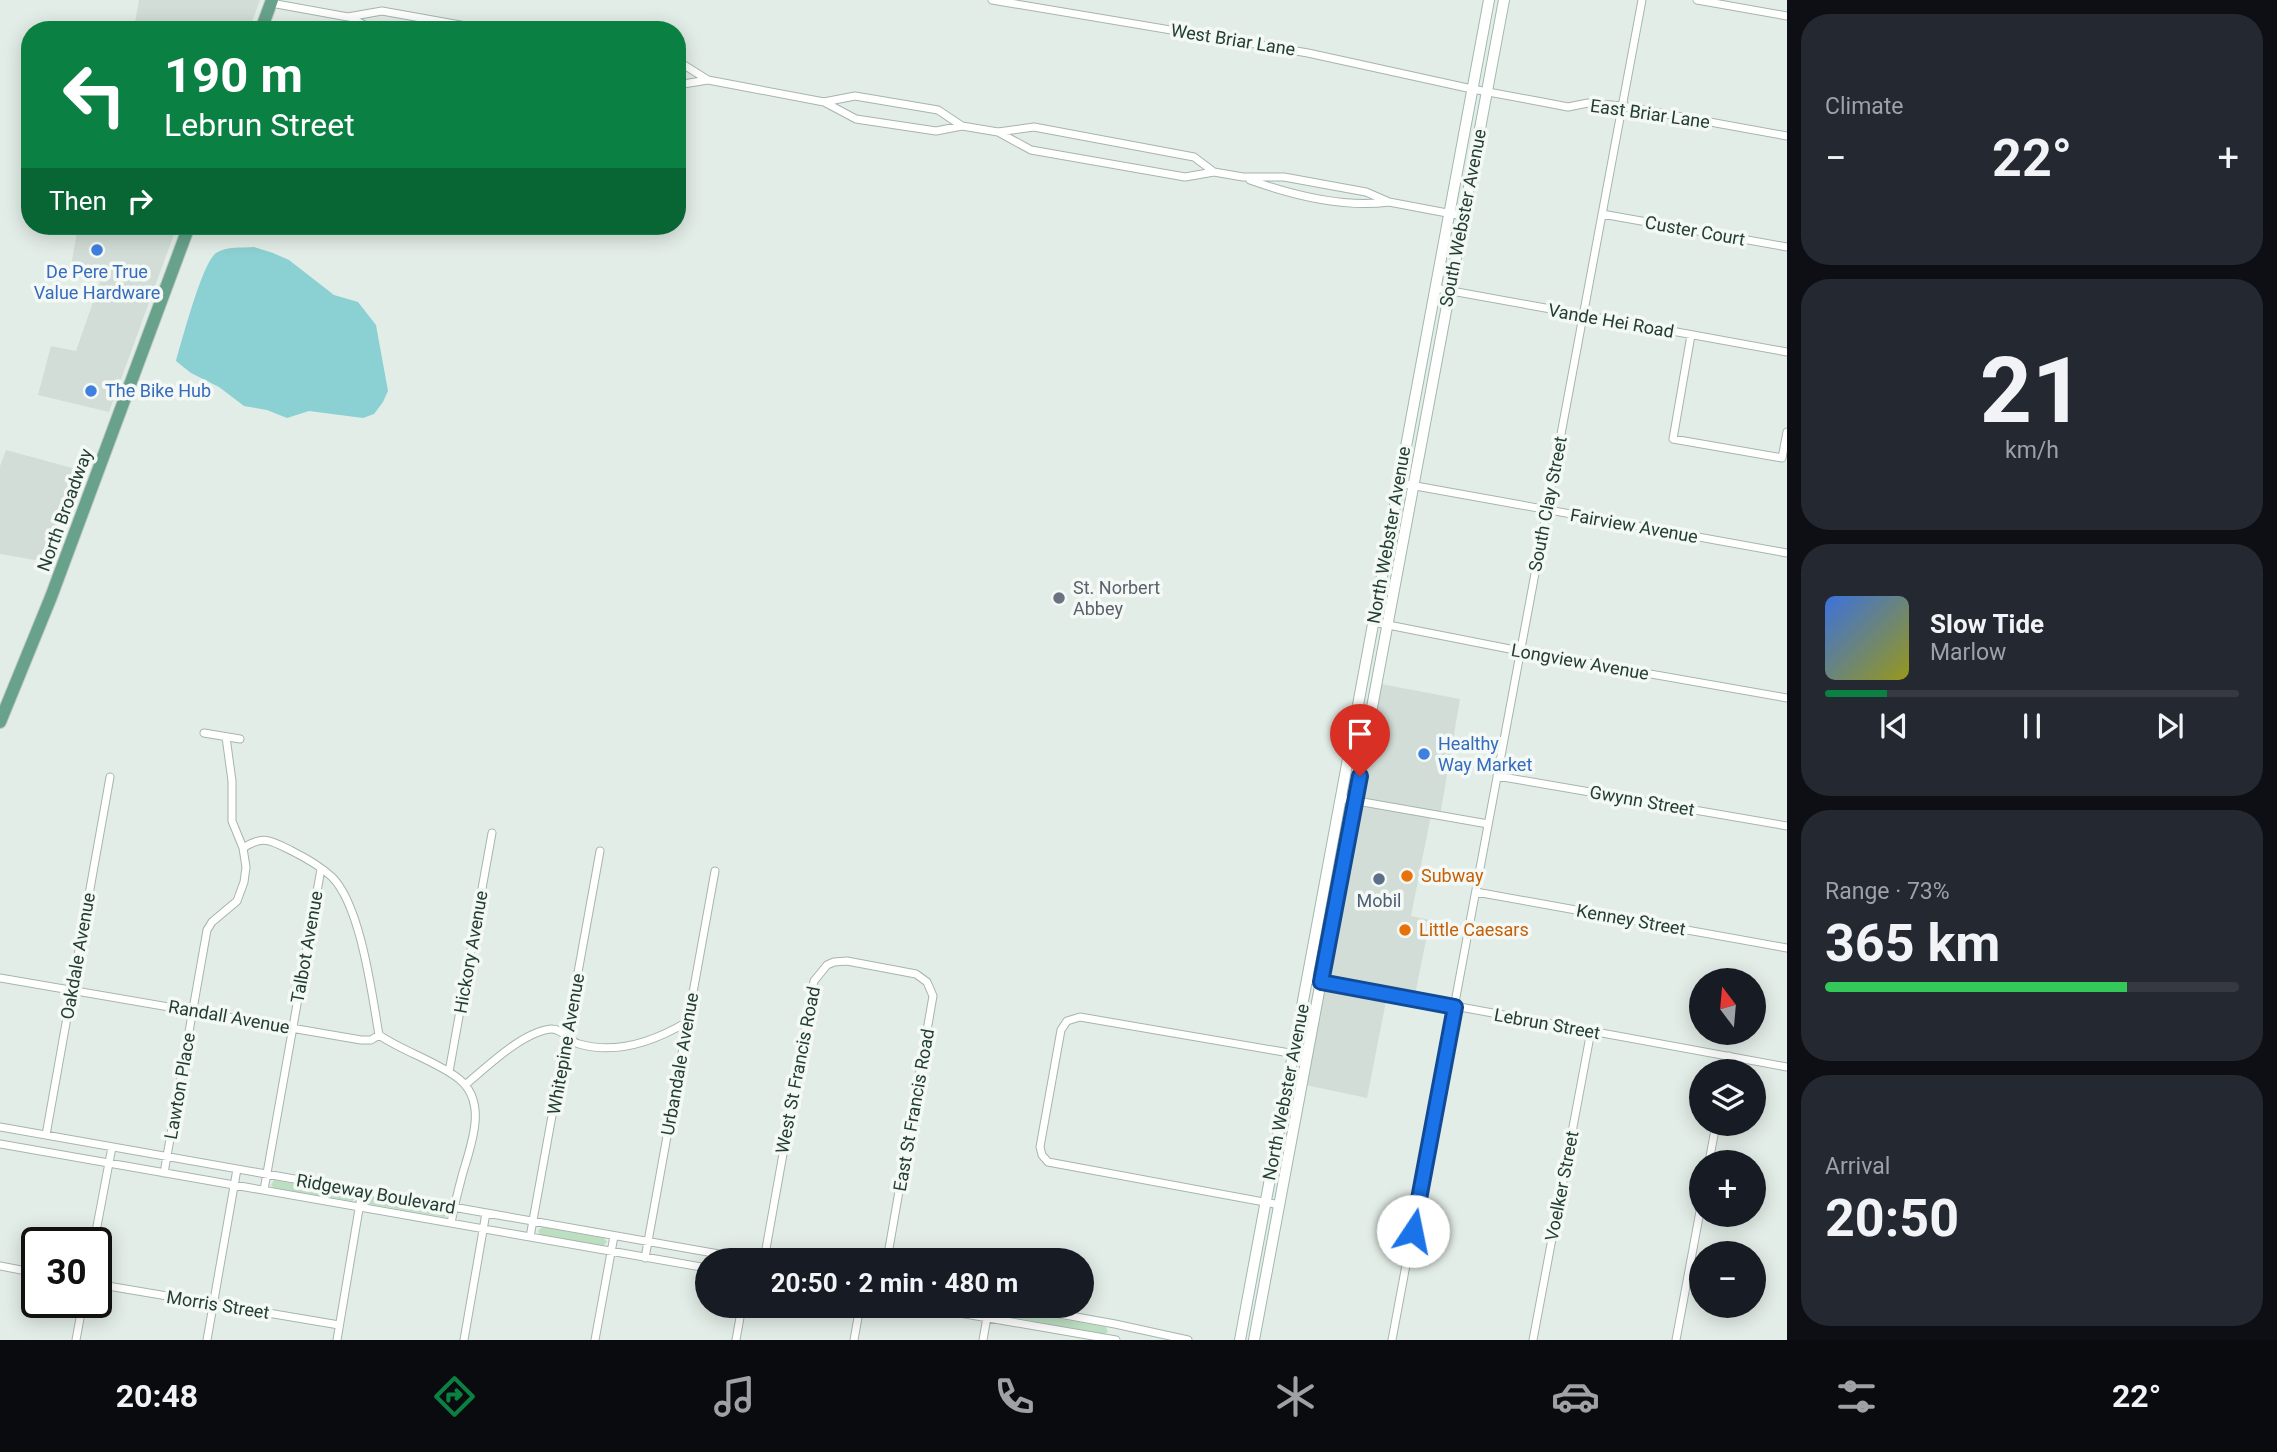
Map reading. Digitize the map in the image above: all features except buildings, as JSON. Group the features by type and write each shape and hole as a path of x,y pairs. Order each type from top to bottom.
{"main road":[{"name":"South Webster Avenue","path":"1408,431 1489,0"},
{"name":"South Webster Avenue","path":"1423,435 1504,0"},
{"path":"264,21 271,2"},
{"name":"North Broadway","path":"0,722 51,597 185,235"},
{"name":"North Webster Avenue","path":"1240,1340 1408,431"},
{"name":"North Webster Avenue","path":"1254,1340 1423,435"}],"street":[{"name":"West Briar Lane","path":"992,0 1308,52 1472,89"},
{"name":"South Clay Street","path":"1392,1340 1642,0"},
{"path":"1697,0 1787,16"},
{"path":"271,2 348,17 356,21"},
{"path":"348,17 382,11 438,21"},
{"path":"686,66 708,80"},
{"path":"686,84 708,80 824,102 856,119 936,131 961,126 998,132 1034,127 1194,157 1214,172"},
{"name":"East Briar Lane","path":"1472,89 1568,107 1588,103 1622,106 1787,136"},
{"path":"824,102 855,96 938,110 961,126"},
{"path":"998,132 1031,150 1185,177 1214,172 1243,177 1284,177 1366,192 1389,202 1463,216"},
{"path":"1243,177 1280,191 1364,205 1389,202"},
{"name":"Custer Court","path":"1602,214 1787,247"},
{"name":"Vande Hei Road","path":"1435,288 1787,352"},
{"path":"1691,335 1673,439 1782,458 1787,432"},
{"name":"Fairview Avenue","path":"1399,483 1787,552"},
{"name":"Longview Avenue","path":"1373,622 1520,652 1787,698"},
{"path":"204,733 240,739"},
{"name":"Lawton Place","path":"164,1172 207,930 212,922 233,906 241,894 246,867 243,848 232,821 232,782 226,737"},
{"name":"Gwynn Street","path":"1497,776 1787,826"},
{"name":"Oakdale Avenue","path":"46,1135 110,777"},
{"path":"1340,799 1488,824"},
{"name":"Hickory Avenue","path":"449,1072 492,833"},
{"path":"243,848 256,840 269,840 306,859 333,878 341,890 359,936 368,968 379,1035 449,1072 465,1085 474,1106 475,1128 451,1223"},
{"name":"Whitepine Avenue","path":"530,1237 600,851"},
{"name":"Talbot Avenue","path":"264,1190 321,869"},
{"name":"Urbandale Avenue","path":"645,1258 715,871"},
{"name":"Kenney Street","path":"1476,892 1787,948"},
{"name":"West St Francis Road","path":"766,1248 814,981 827,965 843,961 908,972"},
{"name":"East St Francis Road","path":"889,1248 933,1002 927,982 908,972"},
{"name":"Randall Avenue","path":"0,978 361,1041 372,1040 379,1035"},
{"name":"Lebrun Street","path":"1307,979 1787,1067"},
{"path":"1280,1205 1048,1162 1040,1147 1051,1084 1061,1030 1067,1021 1077,1017 1307,1056"},
{"path":"465,1085 535,1034 555,1029 574,1043 594,1047 631,1045 649,1041 688,1022"},
{"name":"Voelker Street","path":"1533,1340 1591,1031"},
{"name":"Ridgeway Boulevard","path":"0,1128 695,1250"},
{"name":"Ridgeway Boulevard","path":"0,1144 695,1266"},
{"path":"97,1227 111,1147"},
{"path":"207,1340 237,1169"},
{"path":"337,1340 362,1191"},
{"path":"464,1340 486,1213"},
{"path":"1676,1340 1697,1227"},
{"path":"595,1340 614,1236"},
{"path":"0,1266 21,1270"},
{"name":"Morris Street","path":"112,1287 339,1325"},
{"path":"76,1340 80,1318"},
{"path":"736,1340 741,1318"},
{"path":"854,1340 858,1318"},
{"path":"983,1340 987,1318 1114,1340 1115,1324"},
{"path":"1082,1318 1188,1340"}],"shaded area":[{"path":"139,0 260,0 252,21 135,21"},
{"path":"76,235 174,235 109,412 38,395 51,346 76,351 101,279 70,272"},
{"path":"6,450 87,472 53,563 0,554 0,466"},
{"path":"1371,682 1460,699 1440,816 1431,815 1411,916 1430,920 1414,1000 1387,996 1367,1098 1296,1083"}],"green space":[{"path":"274,1180 352,1194 355,1199 352,1201 274,1188 271,1185"},
{"path":"368,1197 445,1210 447,1216 369,1204 366,1202"},
{"path":"542,1227 604,1238 607,1242 603,1246 540,1235 538,1231"},
{"path":"1014,1318 1055,1318 1106,1327 1108,1332 1104,1334"}],"water":[{"path":"254,247 289,260 334,295 358,302 376,325 388,391 374,414 363,418 309,411 287,418 267,410 244,406 176,361 199,286 211,260 216,253 225,249"}],"place":[{"name":"De Pere True Value Hardware","path":"97,250"},
{"name":"The Bike Hub","path":"91,391"},
{"name":"St. Norbert Abbey","path":"1059,598"},
{"name":"Healthy Way Market","path":"1424,754"},
{"name":"Subway","path":"1407,876"},
{"name":"Mobil","path":"1379,879"},
{"name":"Little Caesars","path":"1405,930"}],"route":[{"path":"1360,776 1321,982 1455,1007 1413,1231"}]}
